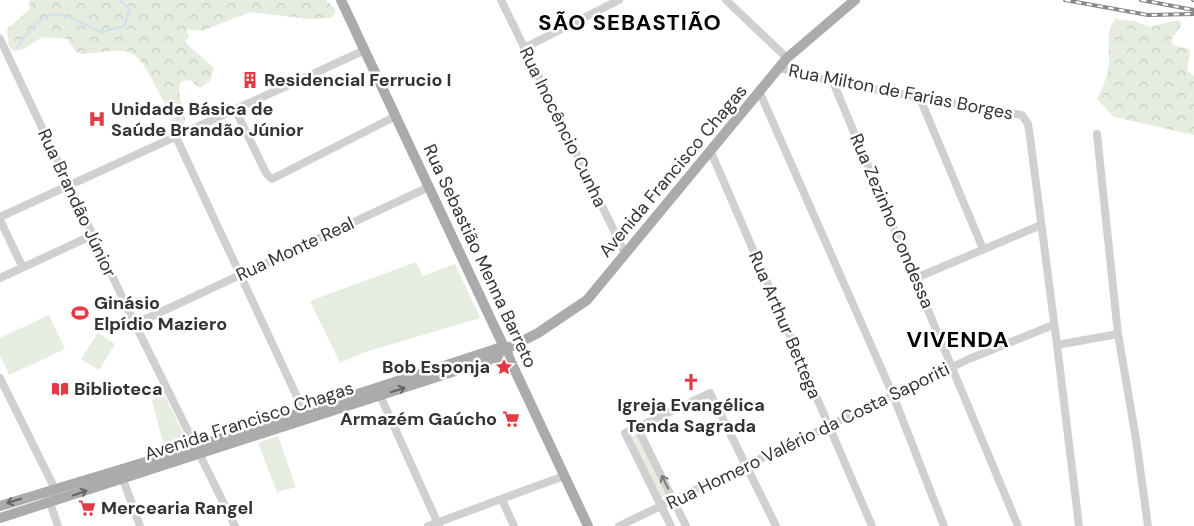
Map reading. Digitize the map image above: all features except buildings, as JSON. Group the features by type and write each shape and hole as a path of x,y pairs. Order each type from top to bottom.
{"main road":[{"name":"Rua Sebastião Menna Barreto","path":"341,0 588,526"},
{"name":"Avenida Francisco Chagas","path":"0,506 50,490 121,474 197,451 506,349 538,333 576,310 598,287 787,58 856,0"},
{"name":"Avenida Francisco Chagas","path":"0,518 53,502 121,474"}],"street":[{"name":"Rua Inocêncio Cunha","path":"501,0 625,253"},
{"path":"524,48 619,0"},
{"path":"726,0 787,58"},
{"name":"Rua Brandão Júnior","path":"0,39 68,186 235,526"},
{"path":"22,266 0,219 365,50"},
{"name":"Rua Milton de Farias Borges","path":"779,68 833,82 1022,115 1028,124 1042,225"},
{"name":"Rua Zezinho Condessa","path":"833,82 1018,526"},
{"path":"760,93 892,395 944,526"},
{"path":"919,96 982,249"},
{"path":"236,110 266,173 272,179 396,116"},
{"path":"1097,134 1118,334 1136,439 1148,526"},
{"path":"176,137 306,415"},
{"name":"Rua Arthur Bettega","path":"711,152 872,526"},
{"name":"Rua Monte Real","path":"135,324 429,187"},
{"path":"916,278 1042,225 1078,526"},
{"path":"0,278 22,266 92,235"},
{"name":"Rua Homero Valério da Costa Saporiti","path":"619,526 892,395 996,347 1053,325"},
{"path":"1057,346 1118,334"},
{"path":"0,378 50,490 58,526"},
{"path":"379,392 438,524"},
{"path":"671,526 625,433 710,393 776,526"},
{"path":"637,427 686,526"},
{"path":"121,474 140,526"},
{"path":"428,526 438,524 564,476"},
{"path":"502,500 514,526"}],"green space":[{"path":"29,0 326,0 336,10 332,18 308,19 250,12 202,31 187,29 189,37 185,41 214,68 210,81 200,88 190,80 181,81 179,91 185,123 180,128 171,128 170,122 173,118 148,72 135,55 119,51 81,54 76,52 67,39 42,37 24,49 13,51 9,46 7,29 30,9"},
{"path":"1115,19 1134,21 1150,27 1178,20 1182,24 1171,40 1173,45 1189,49 1190,53 1187,67 1194,76 1194,135 1114,117 1097,99 1108,72 1109,35"},
{"path":"416,262 423,276 455,264 480,318 365,352 340,363 310,301"},
{"path":"49,315 65,349 9,375 0,355 0,338"},
{"path":"98,333 115,344 99,370 81,359"},
{"path":"164,394 186,439 164,447 152,400"},
{"path":"637,434 667,495 661,498 630,437"},
{"path":"278,436 296,487 277,492 258,443"}],"waterway":[{"path":"17,47 38,22 46,16 55,14 74,19 102,32 125,26 129,9 119,0"}],"railway":[{"path":"1065,0 1148,15 1194,14"},
{"path":"1141,0 1194,10"}],"place":[{"name":"Residencial Ferrucio I","path":"250,80"},
{"name":"Unidade Básica de Saúde Brandão Júnior","path":"97,119"},
{"name":"Ginásio Elpídio Maziero","path":"80,313"},
{"name":"Bob Esponja","path":"504,367"},
{"name":"Igreja Evangélica Tenda Sagrada","path":"691,382"},
{"name":"Biblioteca","path":"60,389"},
{"name":"Armazém Gaúcho","path":"511,419"},
{"name":"Mercearia Rangel","path":"87,508"}],"district":[{"name":"SÃO SEBASTIÃO","path":"630,22"},
{"name":"VIVENDA","path":"958,339"}]}
